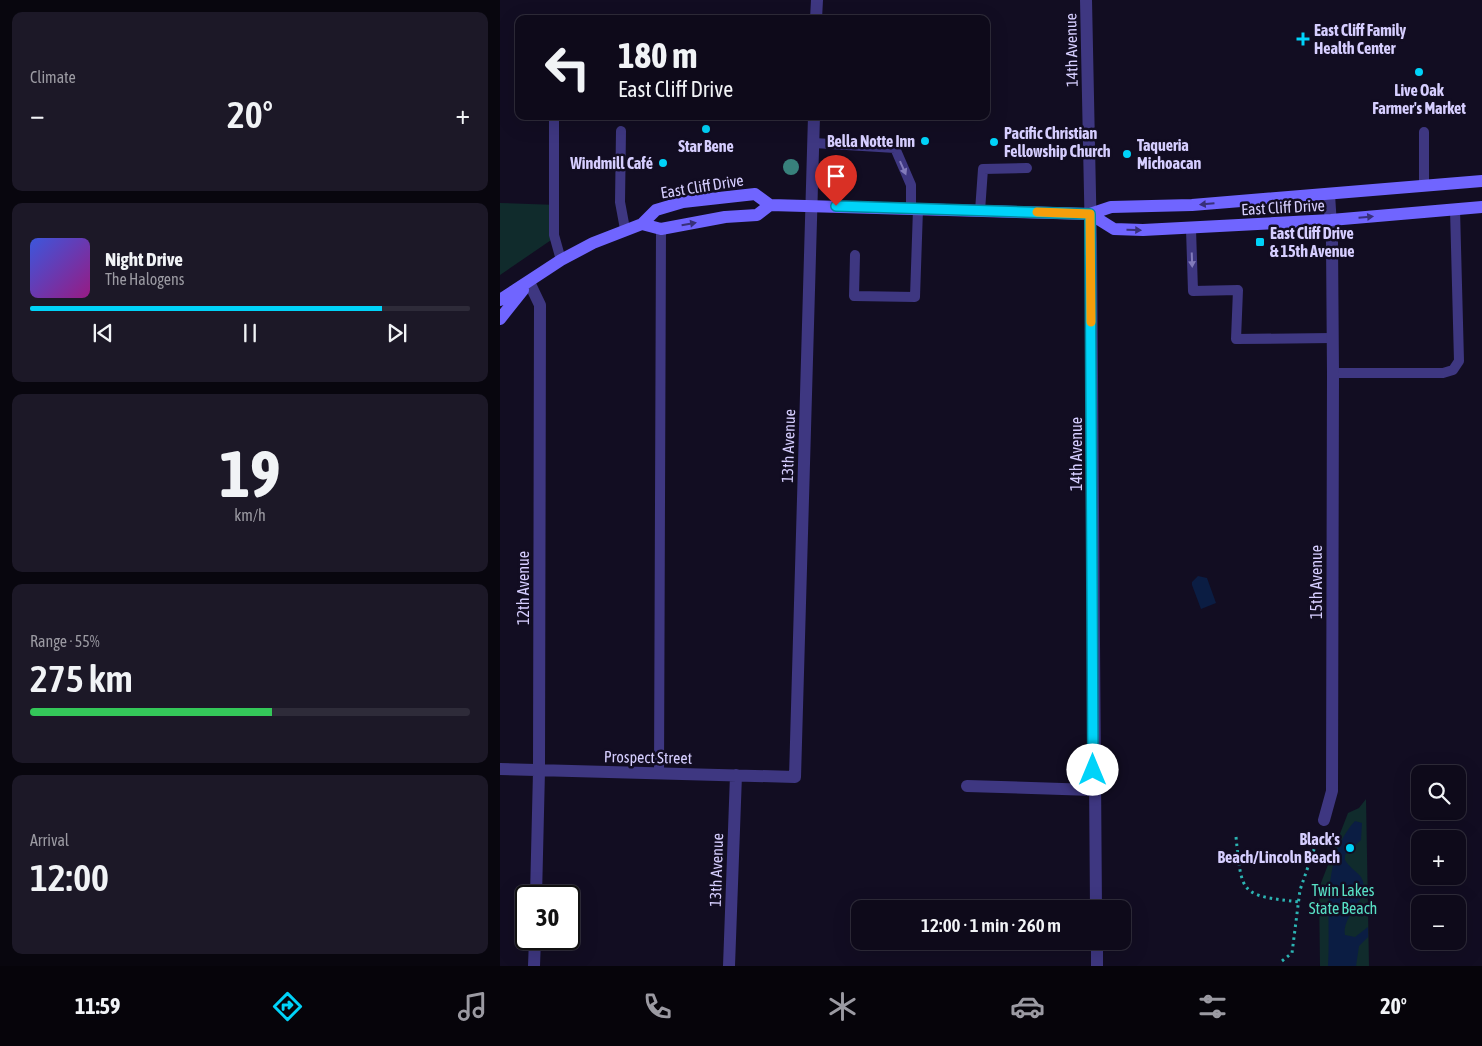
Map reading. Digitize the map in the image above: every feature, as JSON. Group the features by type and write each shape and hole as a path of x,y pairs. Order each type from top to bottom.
{"main road":[{"name":"East Cliff Drive","path":"500,300 561,260 593,243 642,224 656,210 683,202 722,196 755,194 770,205 1090,214 1111,207 1192,205 1482,181"},
{"name":"East Cliff Drive","path":"642,224 661,230 725,217 757,215 770,205"},
{"name":"East Cliff Drive","path":"1090,214 1114,229 1191,228 1331,220 1482,207"},
{"name":"East Cliff Drive","path":"500,319 529,282"}],"street":[{"path":"816,15 817,0"},
{"name":"14th Avenue","path":"1086,0 1090,214 1093,790 1096,900"},
{"name":"13th Avenue","path":"794,777 814,120"},
{"name":"15th Avenue","path":"1324,820 1332,791 1332,338 1329,194"},
{"name":"12th Avenue","path":"529,282 540,305 539,771 536,885"},
{"name":"Prospect Street","path":"500,770 794,777"},
{"name":"13th Avenue","path":"729,966 736,775"},
{"path":"968,786 1093,790"},
{"path":"534,966 535,950"},
{"path":"1097,950 1097,966"}],"lane":[{"path":"554,120 554,235 561,260"},
{"path":"622,131 620,202 625,229"},
{"path":"1424,132 1424,186"},
{"path":"814,143 894,148 911,185 914,209 915,297 854,296 855,255"},
{"path":"980,211 983,169 1027,168"},
{"path":"1332,373 1442,373 1453,370 1459,361 1455,209"},
{"path":"1191,228 1193,290 1238,290 1236,339 1332,338"},
{"path":"658,774 661,230"}],"path":[{"path":"1282,961 1292,953 1300,890 1324,820"},
{"path":"1236,837 1240,878 1249,892 1262,898 1299,902"}],"green space":[{"path":"500,203 558,205 557,236 500,275"},
{"name":"Twin Lakes State Beach","path":"1366,799 1369,966 1320,966 1319,888 1348,813 1359,808"}],"water":[{"path":"1198,576 1207,578 1216,603 1201,609 1192,585 1192,582"},
{"path":"1355,821 1362,823 1361,840 1345,855 1345,860 1361,877 1364,884 1360,899 1345,928 1345,935 1355,937 1368,927 1368,937 1359,946 1356,966 1328,966 1329,890 1332,871 1336,853 1344,836"}],"slow traffic":[{"path":"1037,212 1090,214 1091,322"}],"place":[{"name":"East Cliff Family Health Center","path":"1303,39"},
{"name":"Live Oak Farmer's Market","path":"1419,72"},
{"name":"Star Bene","path":"706,129"},
{"name":"Bella Notte Inn","path":"925,141"},
{"name":"Pacific Christian Fellowship Church","path":"994,142"},
{"name":"Taqueria Michoacan","path":"1127,154"},
{"name":"Windmill Café","path":"663,163"},
{"name":"East Cliff Drive & 15th Avenue","path":"1260,242"},
{"name":"Black's Beach/Lincoln Beach","path":"1350,848"}],"route":[{"path":"836,206 1090,214 1093,770"}]}
